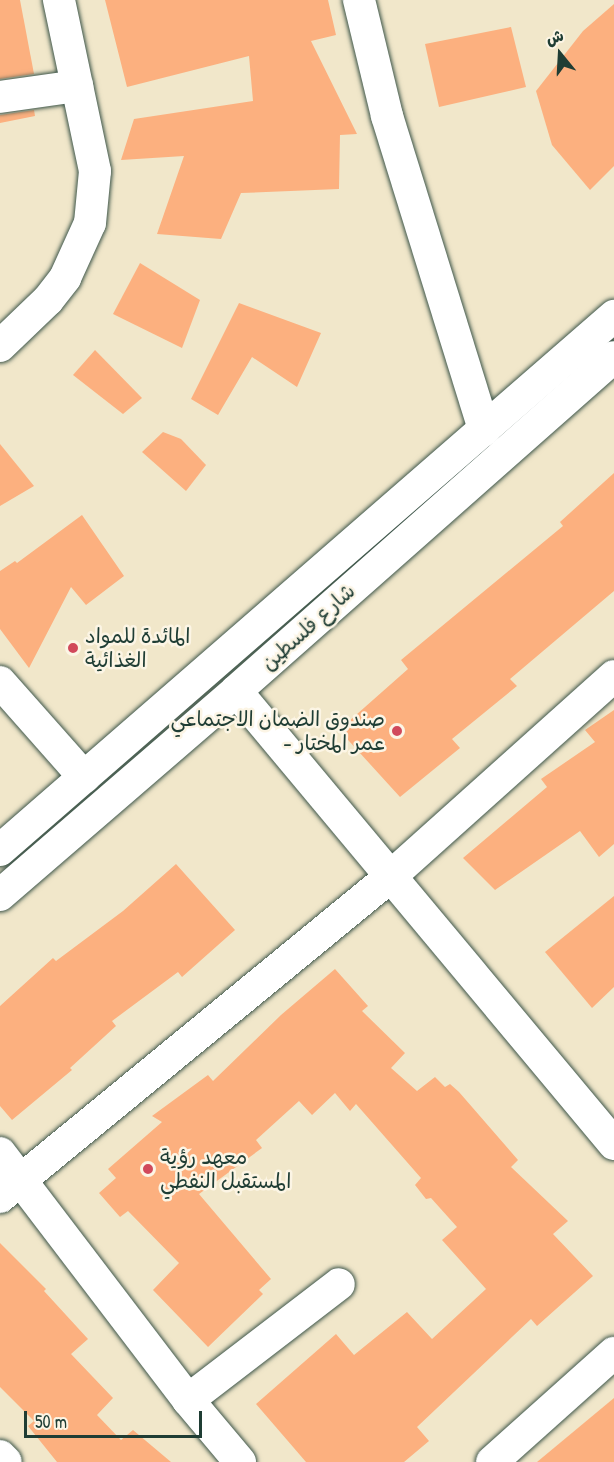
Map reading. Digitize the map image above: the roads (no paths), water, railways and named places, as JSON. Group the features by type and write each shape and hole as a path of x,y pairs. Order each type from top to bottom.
{"street":[{"path":"0,346 48,300 65,278 90,223 95,171 58,0"},
{"path":"359,0 387,116 484,430"},
{"path":"0,97 77,86"},
{"name":"شارع فلسطين","path":"0,850 614,316"},
{"name":"شارع فلسطين","path":"0,895 236,691 614,357"},
{"path":"310,582 331,606"},
{"path":"11,1188 390,877 614,676"},
{"path":"0,682 84,777"},
{"path":"236,691 614,1144"},
{"path":"0,1153 11,1188 240,1462"},
{"path":"188,1400 339,1284"},
{"path":"492,1462 614,1353"},
{"path":"0,1456 6,1462"}],"place":[{"name":"المائدة للمواد الغذائية","path":"73,648"},
{"name":"صندوق الضمان الاجتماعي - عمر المختار","path":"397,731"},
{"name":"معهد رؤية المستقبل النفطي","path":"148,1169"}]}
